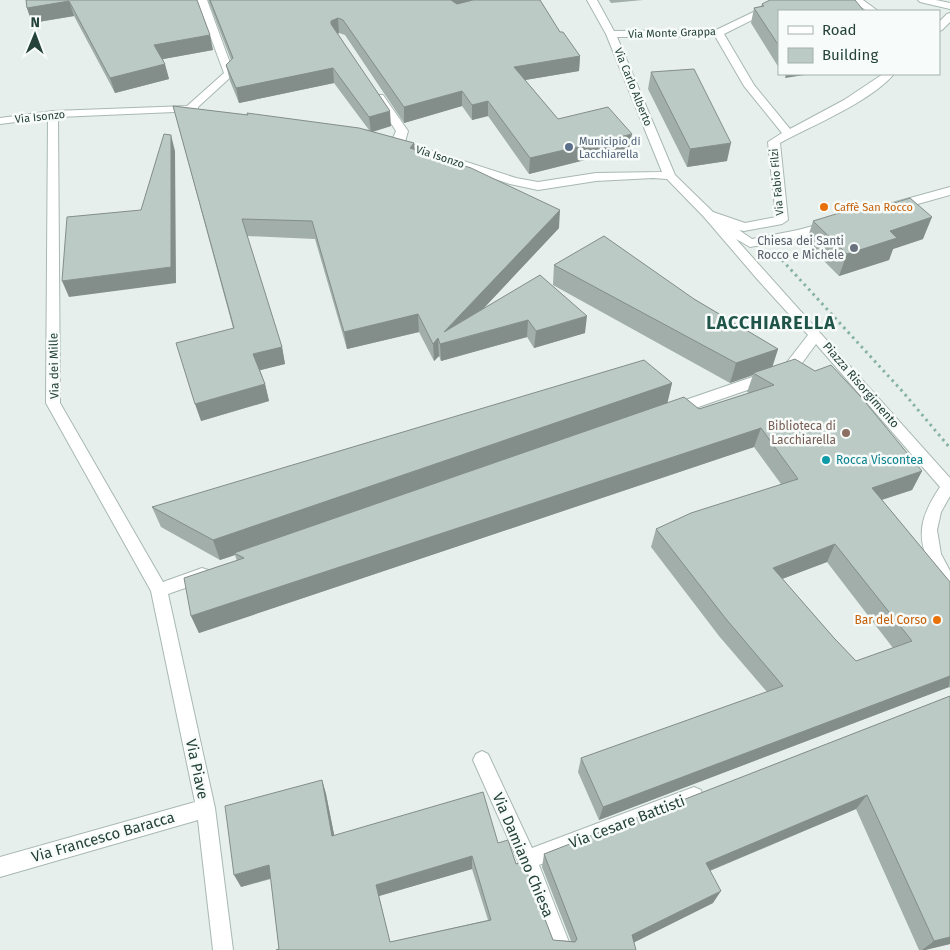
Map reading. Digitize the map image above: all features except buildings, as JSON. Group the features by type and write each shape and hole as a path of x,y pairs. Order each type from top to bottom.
{"street":[{"path":"190,109 229,74 202,0"},
{"name":"Via Carlo Alberto","path":"592,0 611,34 670,176"},
{"path":"856,0 871,10"},
{"path":"923,0 950,6"},
{"name":"Via Monte Grappa","path":"611,34 718,33 771,7 780,6"},
{"path":"940,27 950,16"},
{"path":"718,33 749,86 788,134"},
{"name":"Via Fabio Filzi","path":"708,214 744,226 782,220 774,142 824,115 888,75"},
{"name":"Via Isonzo","path":"371,84 402,131 395,142 514,181 538,186 596,176 653,174 670,176"},
{"name":"Via Isonzo","path":"0,121 53,114 190,109 209,112"},
{"name":"Via dei Mille","path":"53,114 53,403 159,590"},
{"name":"Piazza Risorgimento","path":"670,176 708,214 949,485"},
{"path":"884,210 950,191"},
{"path":"708,214 750,243 799,234 846,221"},
{"path":"657,416 789,370 816,335"},
{"path":"949,485 930,520 929,542 935,560 950,583"},
{"path":"159,590 215,570"},
{"name":"Via Piave","path":"159,590 206,808 223,950"},
{"name":"Via Damiano Chiesa","path":"482,760 527,860 562,950"},
{"name":"Via Cesare Battisti","path":"527,860 711,789"},
{"name":"Via Francesco Baracca","path":"0,866 206,808"}],"path":[{"path":"762,241 773,250 903,392 950,448"}],"place":[{"name":"Municipio di Lacchiarella","path":"569,147"},
{"name":"Caffè San Rocco","path":"824,207"},
{"name":"Chiesa dei Santi Rocco e Michele","path":"854,248"},
{"name":"Biblioteca di Lacchiarella","path":"846,433"},
{"name":"Rocca Viscontea","path":"826,460"},
{"name":"Bar del Corso","path":"937,620"}],"district":[{"name":"LACCHIARELLA","path":"771,323"}]}
